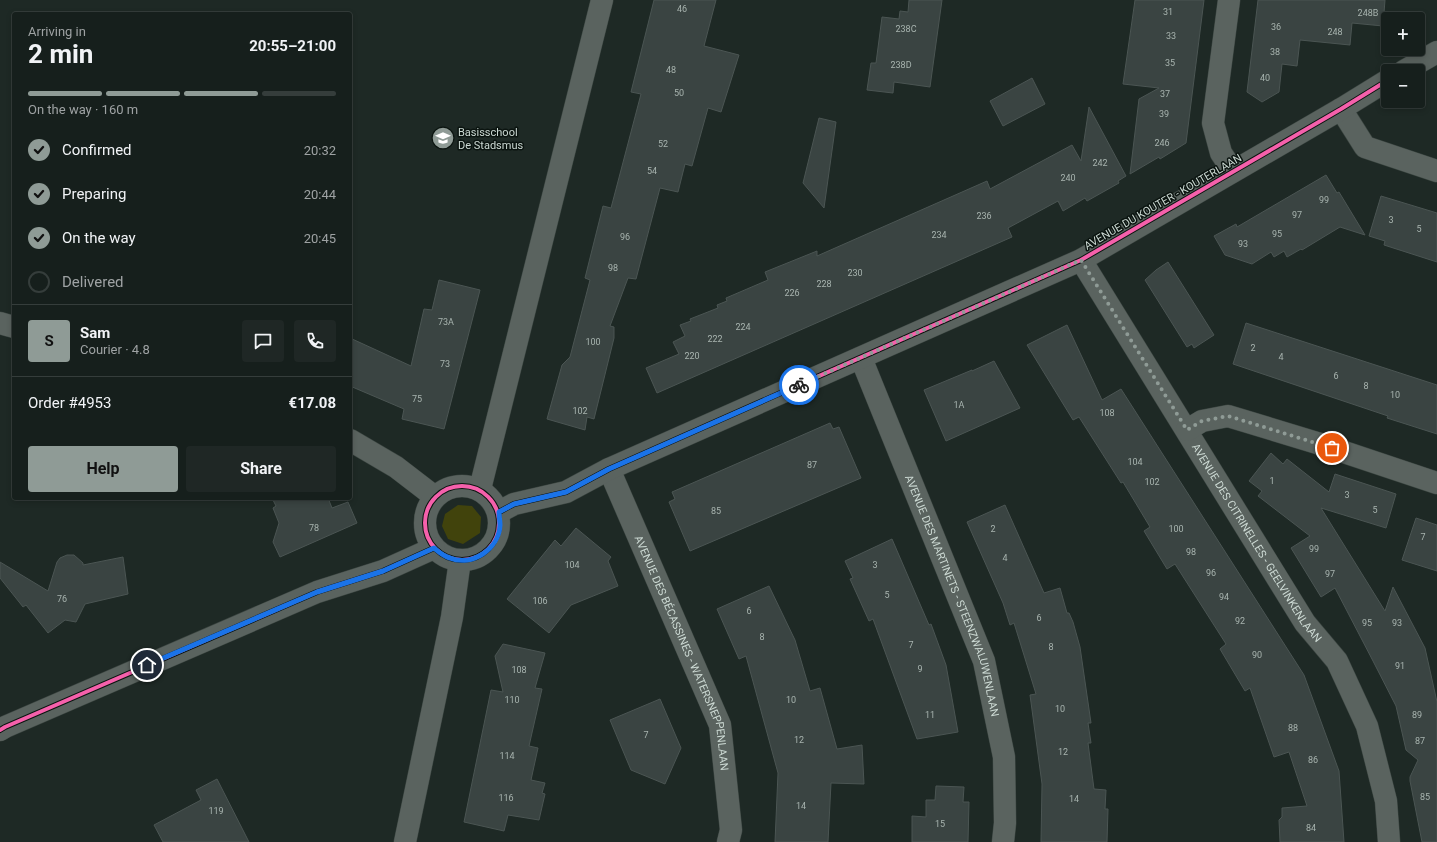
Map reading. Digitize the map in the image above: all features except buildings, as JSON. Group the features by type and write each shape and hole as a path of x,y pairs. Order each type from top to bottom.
{"street":[{"path":"480,489 602,0"},
{"path":"1229,0 1213,123 1221,153 1233,171"},
{"path":"1416,64 1437,52"},
{"name":"AVENUE DU KOUTER - KOUTERLAAN","path":"499,512 514,504 566,492 609,469 1081,260 1381,84"},
{"path":"1341,109 1365,147 1437,171"},
{"name":"AVENUE DES CITRINELLES - GEELVINKENLAAN","path":"1081,260 1305,623 1337,661 1367,726 1386,801 1389,842"},
{"path":"0,323 12,326"},
{"name":"AVENUE DES MARTINETS - STEENZWALUWENLAAN","path":"861,358 984,661 1004,757 1005,823 1003,842"},
{"path":"1187,430 1202,421 1228,416 1437,482"},
{"path":"352,441 396,468 435,497"},
{"name":"AVENUE DES BÉCASSINES - WATERSNEPPENLAAN","path":"609,469 720,725 731,830 728,842"},
{"path":"456,485 480,489 495,503 499,512 500,525 498,536 492,547 483,555 472,560 450,559 434,548 427,535 425,522 427,508 435,497 456,485"},
{"path":"0,730 5,726 317,592 383,571 434,548"},
{"path":"405,842 452,617 460,560"}],"shaded area":[{"path":"458,505 472,506 481,517 480,533 463,544 448,539 442,526 445,514"}],"cycle path":[{"path":"499,512 514,504 566,492 609,469 1081,260 1381,84"},
{"path":"455,486 469,486 476,488 489,496 497,509 499,523 497,537 489,550 476,558 469,560 455,560 448,558 435,550 427,537 425,530 425,516 427,509 435,496 448,488 455,486"},
{"path":"0,730 317,592 383,571 434,548"}],"way so far":[{"path":"799,385 1081,260 1187,430 1202,421 1228,416 1332,448"}],"place":[{"name":"Basisschool De Stadsmus","path":"443,138"}],"route":[{"path":"147,665 317,592 383,571 434,548 450,559 472,560 483,555 492,547 498,536 500,525 499,512 514,504 566,492 609,469 799,385"}]}
